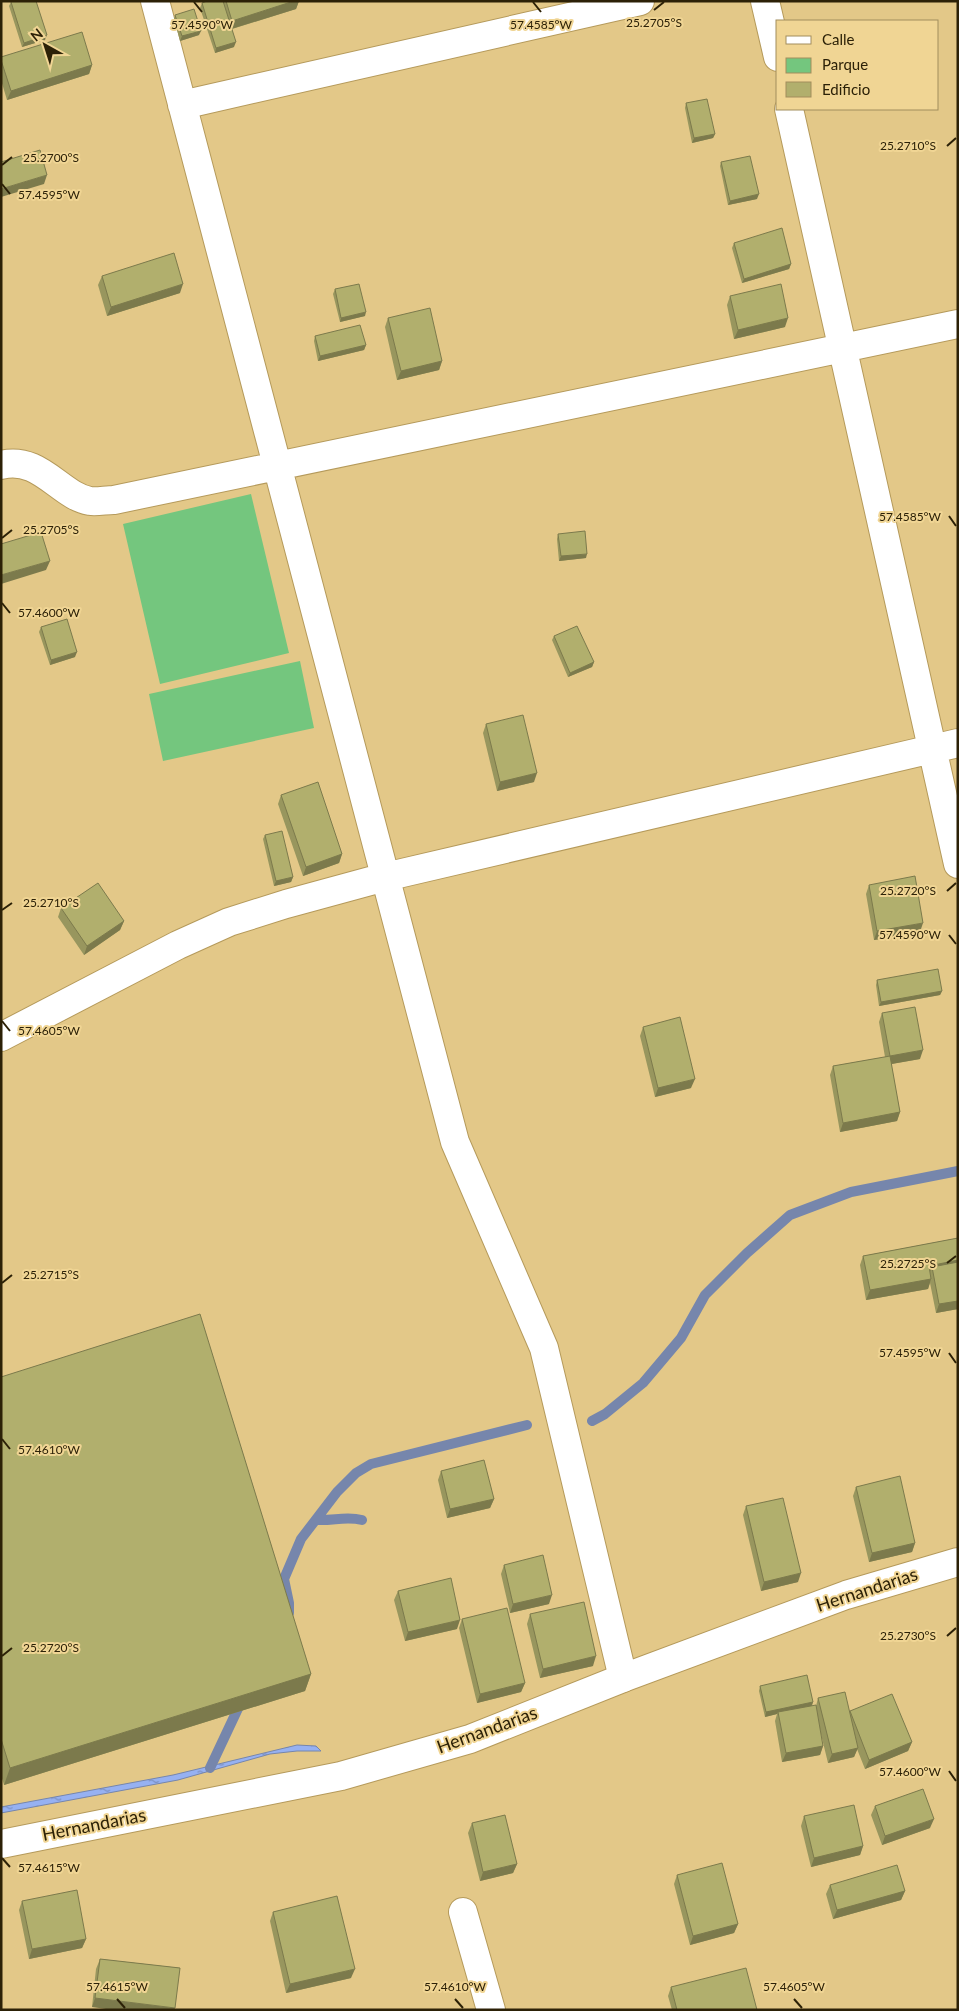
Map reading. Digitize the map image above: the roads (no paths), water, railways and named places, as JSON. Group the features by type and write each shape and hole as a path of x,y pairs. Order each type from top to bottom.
{"street":[{"path":"155,1 455,1142 544,1348 623,1678"},
{"path":"182,105 640,1"},
{"path":"765,1 776,49"},
{"path":"789,110 843,348 945,746 958,864"},
{"path":"1,465 8,463 41,471 70,491 89,500 114,500 958,324"},
{"path":"1,1037 178,945 229,922 286,904 386,878 945,746"},
{"name":"Hernandarias","path":"1,1844 341,1776 470,1739 623,1678 846,1595 958,1562"},
{"path":"463,1912 491,2010"}],"water":[{"path":"297,1745 316,1746 321,1751 270,1754 178,1780 1,1813 1,1807 173,1775"}],"waterway":[{"path":"592,1421 605,1414 643,1383 681,1338 705,1295 747,1253 790,1215 851,1192 958,1171"},
{"path":"286,1617 289,1613 289,1603 284,1579 301,1539 337,1492 356,1473 371,1464 527,1425"},
{"path":"317,1520 350,1518 362,1520"},
{"path":"210,1768 242,1700"}]}
